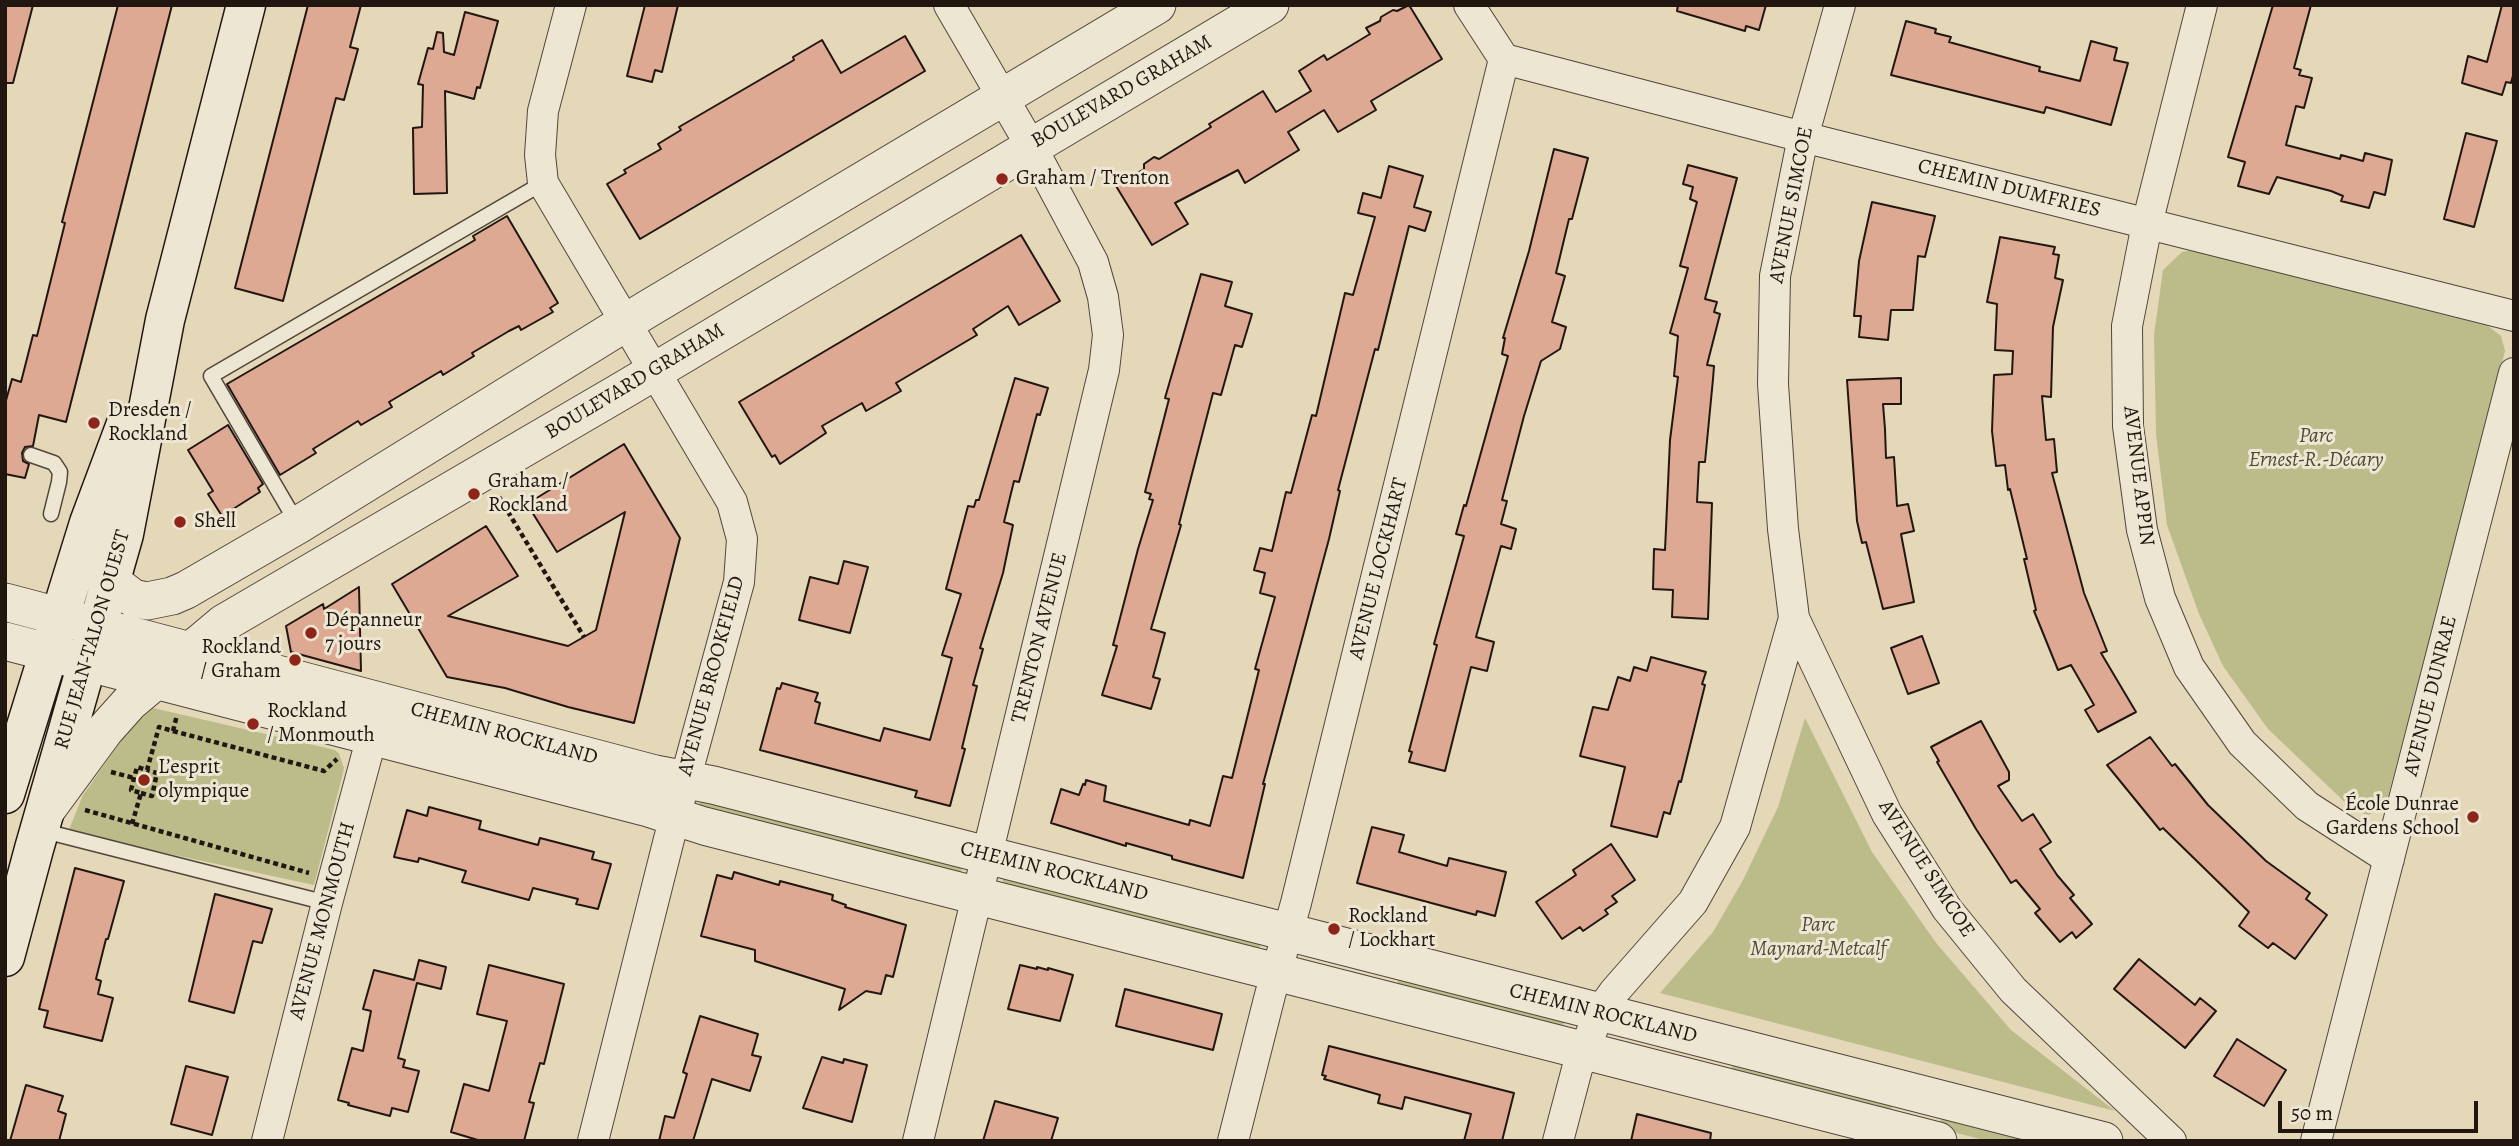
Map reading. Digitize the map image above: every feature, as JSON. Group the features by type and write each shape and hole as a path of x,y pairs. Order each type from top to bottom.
{"main road":[{"name":"RUE JEAN-TALON OUEST","path":"5,957 124,534 165,320 246,5"},
{"name":"RUE JEAN-TALON OUEST","path":"5,794 19,717 49,652 89,523 165,320"}],"street":[{"name":"AVENUE BROOKFIELD","path":"571,5 543,111 540,155 543,183 732,502 742,539 739,582 675,817 593,1141"},
{"name":"TRENTON AVENUE","path":"918,1141 1104,370 1108,335 1103,297 1093,262 1031,146 949,5"},
{"path":"111,582 133,598 147,601 172,596 200,582 1157,5"},
{"name":"BOULEVARD GRAHAM","path":"42,821 105,730 137,694 170,683 191,649 223,623 1270,5"},
{"path":"1469,5 1504,59"},
{"name":"AVENUE SIMCOE","path":"1840,5 1803,137 1775,276 1773,384 1783,529 1794,618 1887,814 1947,909 2012,990 2171,1141"},
{"name":"AVENUE APPIN","path":"2202,5 2147,224 2127,326 2128,426 2142,530 2160,598 2189,667 2242,743 2307,806 2389,859"},
{"name":"CHEMIN DUMFRIES","path":"1504,59 2514,316"},
{"name":"AVENUE LOCKHART","path":"1233,1141 1288,932 1504,59"},
{"name":"AVENUE DUNRAE","path":"2316,1141 2514,373"},
{"path":"200,582 223,623"},
{"path":"260,601 254,639 270,671"},
{"name":"CHEMIN ROCKLAND","path":"5,602 270,671 365,730 685,779 2104,1141"},
{"name":"AVENUE SIMCOE","path":"1558,1141 1583,1050 1599,1013 1614,992 1693,902 1735,827 1794,618"},
{"name":"CHEMIN ROCKLAND","path":"5,641 365,730 675,817 1920,1139"},
{"name":"AVENUE MONMOUTH","path":"267,1141 323,889 365,730"},
{"path":"1920,1139 1923,1094"}],"lane":[{"path":"298,525 211,376 543,183"},
{"path":"31,455 54,463 60,472 60,482 51,513"},
{"path":"42,821 323,889"}],"path":[{"path":"494,489 584,637"},
{"path":"170,683 173,731"},
{"path":"147,770 159,727 324,771 365,730"},
{"path":"137,767 147,770 157,773 152,796 131,790 137,767"},
{"path":"132,824 141,793"},
{"path":"83,810 323,889"}],"green space":[{"name":"Parc Ernest-R.-Décary","path":"2195,250 2488,326 2501,336 2505,351 2387,800 2379,810 2368,815 2353,810 2268,729 2223,666 2199,614 2167,525 2156,434 2154,335 2163,270 2182,252"},
{"path":"153,708 335,750 339,754 344,768 314,885 68,832 83,795 131,727"},
{"name":"Parc Maynard-Metcalf","path":"1805,718 1872,852 1937,944 2011,1030 2115,1111 1660,993 1713,932 1743,880 1778,807"},
{"path":"703,798 962,866 961,871 960,874 700,809 700,801"},
{"path":"1006,876 1260,943 1260,947 1259,950 1003,887 1003,879"},
{"path":"1400,973 1564,1019 1564,1023 1562,1027 1396,989"},
{"path":"1734,1059 1892,1102 1892,1107 1890,1111 1730,1074"},
{"path":"1942,1116 2054,1141 1988,1141 1945,1130 1940,1123"}],"building":[{"path":"5,5 33,5 13,83 5,83"},
{"path":"118,5 172,5 66,422 39,415 33,446 25,447 22,453 23,461 29,464 25,478 5,474 5,404 12,379 21,382 33,335 37,336 65,223 62,222"},
{"path":"308,5 361,5 350,47 358,49 344,100 336,98 283,301 235,288"},
{"path":"645,5 678,5 662,72 655,70 652,82 627,76"},
{"path":"1409,5 1442,59 1371,101 1376,110 1338,132 1324,110 1288,132 1299,150 1245,183 1238,170 1175,203 1188,224 1152,245 1116,186 1144,169 1144,164 1154,157 1159,159 1263,91 1276,112 1311,91 1299,71 1324,55 1327,60 1370,34 1366,28 1380,21 1381,17"},
{"path":"1678,5 1766,5 1759,30 1746,26 1745,31 1677,11"},
{"path":"2273,5 2311,5 2294,68 2301,70 2299,75 2312,78 2304,108 2296,106 2286,145 2340,159 2341,155 2363,161 2365,153 2392,160 2385,195 2374,192 2369,208 2341,201 2343,196 2331,191 2277,177 2269,194 2238,186 2245,162 2228,157"},
{"path":"2502,5 2514,5 2514,72 2511,83 2506,82 2502,95 2462,83 2468,56 2487,62"},
{"path":"465,12 498,21 480,88 477,87 474,99 445,91 447,193 414,194 413,128 422,127 423,85 418,84 428,48 433,49 437,32 443,33 444,52 454,55"},
{"path":"1906,21 1936,29 1935,33 1951,37 1949,42 2040,67 2039,71 2080,81 2091,41 2117,48 2114,60 2128,63 2111,125 2046,107 2044,113 1891,75"},
{"path":"905,36 925,71 640,239 607,184 626,173 624,170 661,149 658,144 681,130 679,127 794,60 793,57 822,40 841,73"},
{"path":"2466,133 2497,141 2474,227 2444,219"},
{"path":"1554,149 1588,158 1556,273 1565,276 1552,322 1566,327 1560,349 1541,361 1524,416 1502,500 1507,501 1501,524 1516,529 1511,549 1501,546 1476,637 1494,642 1487,671 1471,667 1445,771 1409,762 1412,752 1409,751 1437,645 1434,644 1464,536 1456,534 1508,356 1502,354 1503,338 1529,251"},
{"path":"1688,165 1737,178 1705,299 1717,302 1714,312 1720,314 1707,365 1714,366 1705,462 1699,462 1697,502 1712,503 1708,619 1672,617 1673,590 1653,589 1654,549 1665,550 1670,440 1678,377 1674,376 1678,336 1670,333 1688,268 1680,266 1697,202 1690,199 1693,187 1683,184"},
{"path":"1389,166 1423,176 1414,207 1431,212 1425,231 1409,226 1263,784 1243,878 1051,823 1061,789 1079,795 1086,780 1106,786 1104,801 1189,825 1190,820 1210,826 1223,776 1232,778 1259,670 1255,669 1275,597 1260,593 1265,573 1254,570 1260,548 1272,551 1286,492 1291,493 1312,415 1316,416 1345,293 1353,295 1375,217 1358,213 1363,193 1381,198"},
{"path":"1872,202 1935,216 1925,257 1918,256 1913,310 1891,310 1888,340 1859,337 1861,316 1854,316 1859,261"},
{"path":"507,216 558,303 550,308 553,312 521,330 519,326 509,331 472,353 474,356 443,375 441,371 389,402 392,407 361,425 358,421 313,449 316,453 280,475 227,384 475,240 473,236"},
{"path":"1021,235 1060,301 1019,325 1008,306 973,329 977,335 896,383 901,391 866,411 862,403 822,426 826,433 780,464 775,455 772,457 739,402"},
{"path":"2000,237 2055,247 2053,254 2059,255 2055,278 2063,280 2053,327 2051,397 2042,396 2046,440 2054,439 2057,472 2052,473 2084,593 2107,651 2101,653 2136,712 2098,732 2085,710 2094,705 2071,665 2058,670 2034,611 2036,610 2024,559 2027,559 2010,489 2008,490 2005,465 1996,466 1992,431 1994,375 2012,374 2013,351 1995,350 1997,304 1987,302"},
{"path":"1201,274 1232,282 1225,306 1252,314 1242,347 1235,345 1221,395 1213,393 1179,524 1181,525 1151,629 1165,633 1153,677 1160,679 1151,709 1102,695 1117,646 1113,645 1138,549 1153,500 1149,499 1151,494 1145,492 1169,399 1165,398"},
{"path":"1015,378 1048,388 1040,415 1037,414 1019,482 1014,481 1004,522 1013,525 1003,573 980,648 983,649 973,685 977,686 962,748 965,749 950,806 915,797 917,791 760,750 777,688 780,689 782,683 818,693 815,701 820,703 815,723 880,741 884,728 930,740 952,658 942,655 961,594 946,589 968,506 974,507 976,500 979,500"},
{"path":"1901,378 1901,404 1883,404 1886,458 1894,457 1897,506 1908,504 1914,531 1901,534 1914,602 1883,609 1866,542 1862,543 1857,521 1847,380"},
{"path":"228,425 263,484 258,488 260,492 222,516 208,494 213,491 188,450"},
{"path":"624,444 680,538 634,723 505,688 447,677 392,584 486,526 518,576 448,616 568,646 596,630 625,512 557,552 527,504"},
{"path":"844,561 868,567 850,633 799,620 810,577 838,584"},
{"path":"359,587 361,671 291,652 286,626 323,604 324,609"},
{"path":"1922,636 1939,683 1908,694 1891,648"},
{"path":"1651,657 1706,672 1681,782 1679,781 1670,814 1664,812 1657,837 1611,826 1625,767 1580,756 1593,707 1608,710 1618,677 1630,681 1634,667 1647,671"},
{"path":"1981,721 2009,772 2009,780 1998,786 2022,821 2033,814 2051,842 2040,849 2074,895 2070,898 2092,924 2076,938 2072,932 2060,942 2035,913 2040,909 2016,880 2011,883 1937,762 1939,761 1931,747"},
{"path":"2150,737 2208,805 2266,861 2310,893 2306,899 2327,915 2295,959 2273,943 2268,948 2239,926 2249,912 2163,828 2160,830 2107,765"},
{"path":"429,807 481,821 479,829 538,845 540,838 594,852 592,859 611,864 598,909 576,904 578,899 533,888 529,900 462,882 466,871 419,858 418,862 394,857 407,810 427,816"},
{"path":"1372,827 1404,835 1399,852 1447,866 1449,858 1506,872 1495,916 1477,911 1476,915 1357,883"},
{"path":"1611,844 1635,880 1612,896 1617,902 1605,910 1608,914 1583,931 1580,927 1562,939 1536,902 1576,875 1573,870"},
{"path":"75,868 124,881 96,979 101,981 98,994 113,998 102,1041 44,1027 48,1011 39,1009"},
{"path":"734,872 779,885 780,881 833,895 832,900 846,905 845,907 906,925 893,977 886,975 881,994 866,991 839,1010 845,989 755,961 755,950 701,936 717,875 732,879"},
{"path":"215,894 272,909 262,943 253,941 234,1013 189,1001"},
{"path":"2139,959 2195,1005 2200,998 2216,1011 2185,1048 2114,989"},
{"path":"419,960 446,967 441,989 417,983 398,1058 405,1060 403,1067 419,1071 408,1112 392,1108 390,1116 338,1100 352,1048 363,1051 371,1011 363,1009 374,970 414,980"},
{"path":"489,965 564,984 544,1064 540,1063 529,1102 534,1103 524,1141 481,1141 451,1132 464,1084 489,1091 507,1021 477,1014"},
{"path":"1020,965 1037,969 1048,968 1073,975 1060,1021 1008,1009"},
{"path":"1125,989 1222,1014 1213,1050 1116,1026"},
{"path":"700,1016 758,1034 752,1055 761,1057 750,1091 712,1079 693,1141 659,1141 665,1116 674,1118 687,1074 683,1072"},
{"path":"2237,1039 2286,1070 2264,1106 2214,1076"},
{"path":"1329,1046 1514,1093 1502,1141 1464,1141 1471,1114 1405,1097 1402,1109 1378,1103 1380,1095 1324,1079 1326,1076 1322,1075"},
{"path":"822,1057 843,1063 844,1059 867,1065 852,1122 803,1108"},
{"path":"186,1066 228,1077 212,1135 171,1124"},
{"path":"26,1085 63,1096 58,1111 66,1114 59,1141 10,1141"},
{"path":"995,1101 1058,1118 1051,1141 983,1141"},
{"path":"1637,1114 1711,1133 1710,1141 1631,1141"}],"place":[{"name":"Graham / Trenton","path":"1002,179"},
{"name":"Dresden / Rockland","path":"94,423"},
{"name":"Graham / Rockland","path":"474,494"},
{"name":"Shell","path":"180,522"},
{"name":"Dépanneur 7 jours","path":"311,633"},
{"name":"Rockland / Graham","path":"295,660"},
{"name":"Rockland / Monmouth","path":"253,724"},
{"name":"L’esprit olympique","path":"144,780"},
{"name":"École Dunrae Gardens School","path":"2473,817"},
{"name":"Rockland / Lockhart","path":"1334,929"}]}
